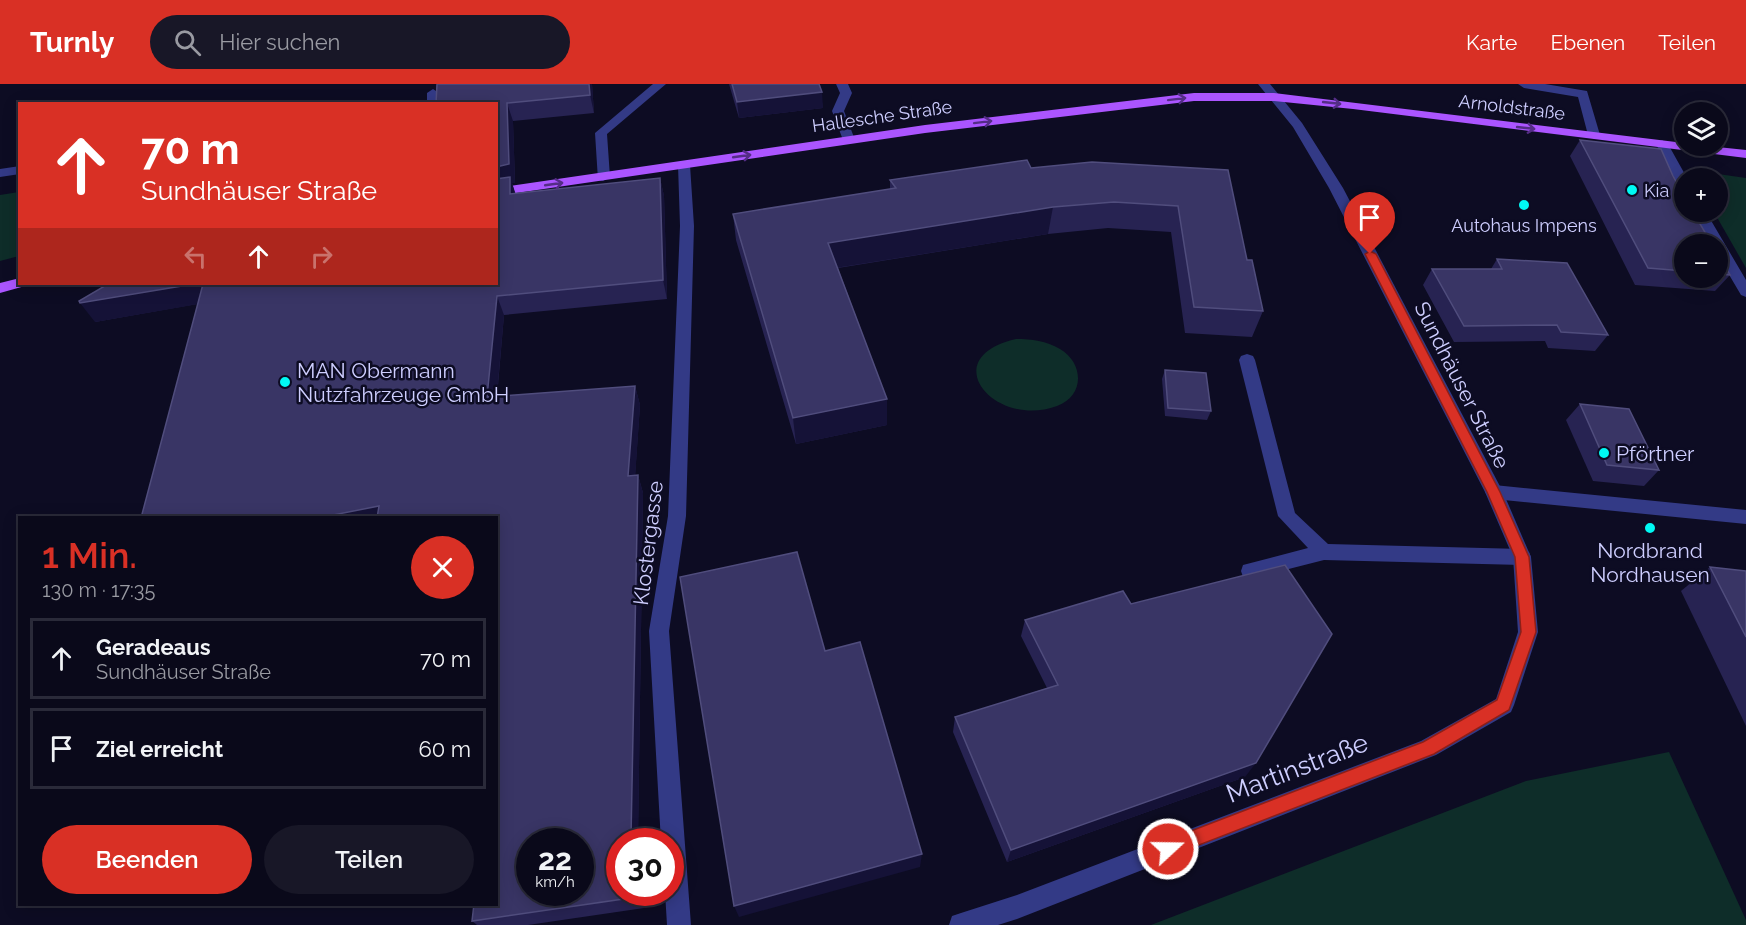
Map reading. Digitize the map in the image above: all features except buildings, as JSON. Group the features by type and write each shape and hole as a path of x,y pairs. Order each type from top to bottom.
{"main road":[{"name":"Hallesche Straße","path":"498,192 849,140 1194,97 1274,97"},
{"name":"Arnoldstraße","path":"1274,97 1746,154"},
{"path":"0,288 18,284"}],"street":[{"path":"603,177 601,133 660,84"},
{"path":"842,84 846,93 838,111 849,140"},
{"name":"Sundhäuser Straße","path":"1264,84 1298,126 1335,188 1494,492 1522,557"},
{"path":"1524,84 1583,94 1594,135"},
{"path":"1662,144 1675,168"},
{"name":"Klostergasse","path":"679,925 660,685 659,631 677,516 687,226 684,165"},
{"path":"0,173 18,170"},
{"path":"1705,222 1746,292"},
{"path":"1247,360 1287,516 1324,552"},
{"path":"1494,492 1746,517"},
{"path":"1250,571 1324,552 1522,557"},
{"name":"Martinstraße","path":"961,925 1028,903 1428,748 1503,705 1528,632 1522,557"}],"green space":[{"path":"1728,175 1746,178 1746,268 1720,222 1728,222"},
{"path":"18,192 18,256 0,261 0,195"},
{"path":"1016,339 1044,342 1068,355 1074,362 1078,379 1073,395 1057,406 1034,411 1013,408 995,400 982,388 977,375 979,361 992,348"},
{"path":"1669,752 1746,920 1746,925 1151,925 1526,781"}],"place":[{"name":"Kia","path":"1632,190"},
{"name":"Autohaus Impens","path":"1524,205"},
{"name":"MAN Obermann Nutzfahrzeuge GmbH","path":"285,382"},
{"name":"Pförtner","path":"1604,453"},
{"name":"Nordbrand Nordhausen","path":"1650,528"}],"route":[{"path":"1168,849 1428,748 1503,705 1510,687 1528,632 1522,557 1494,492 1370,254"}]}
